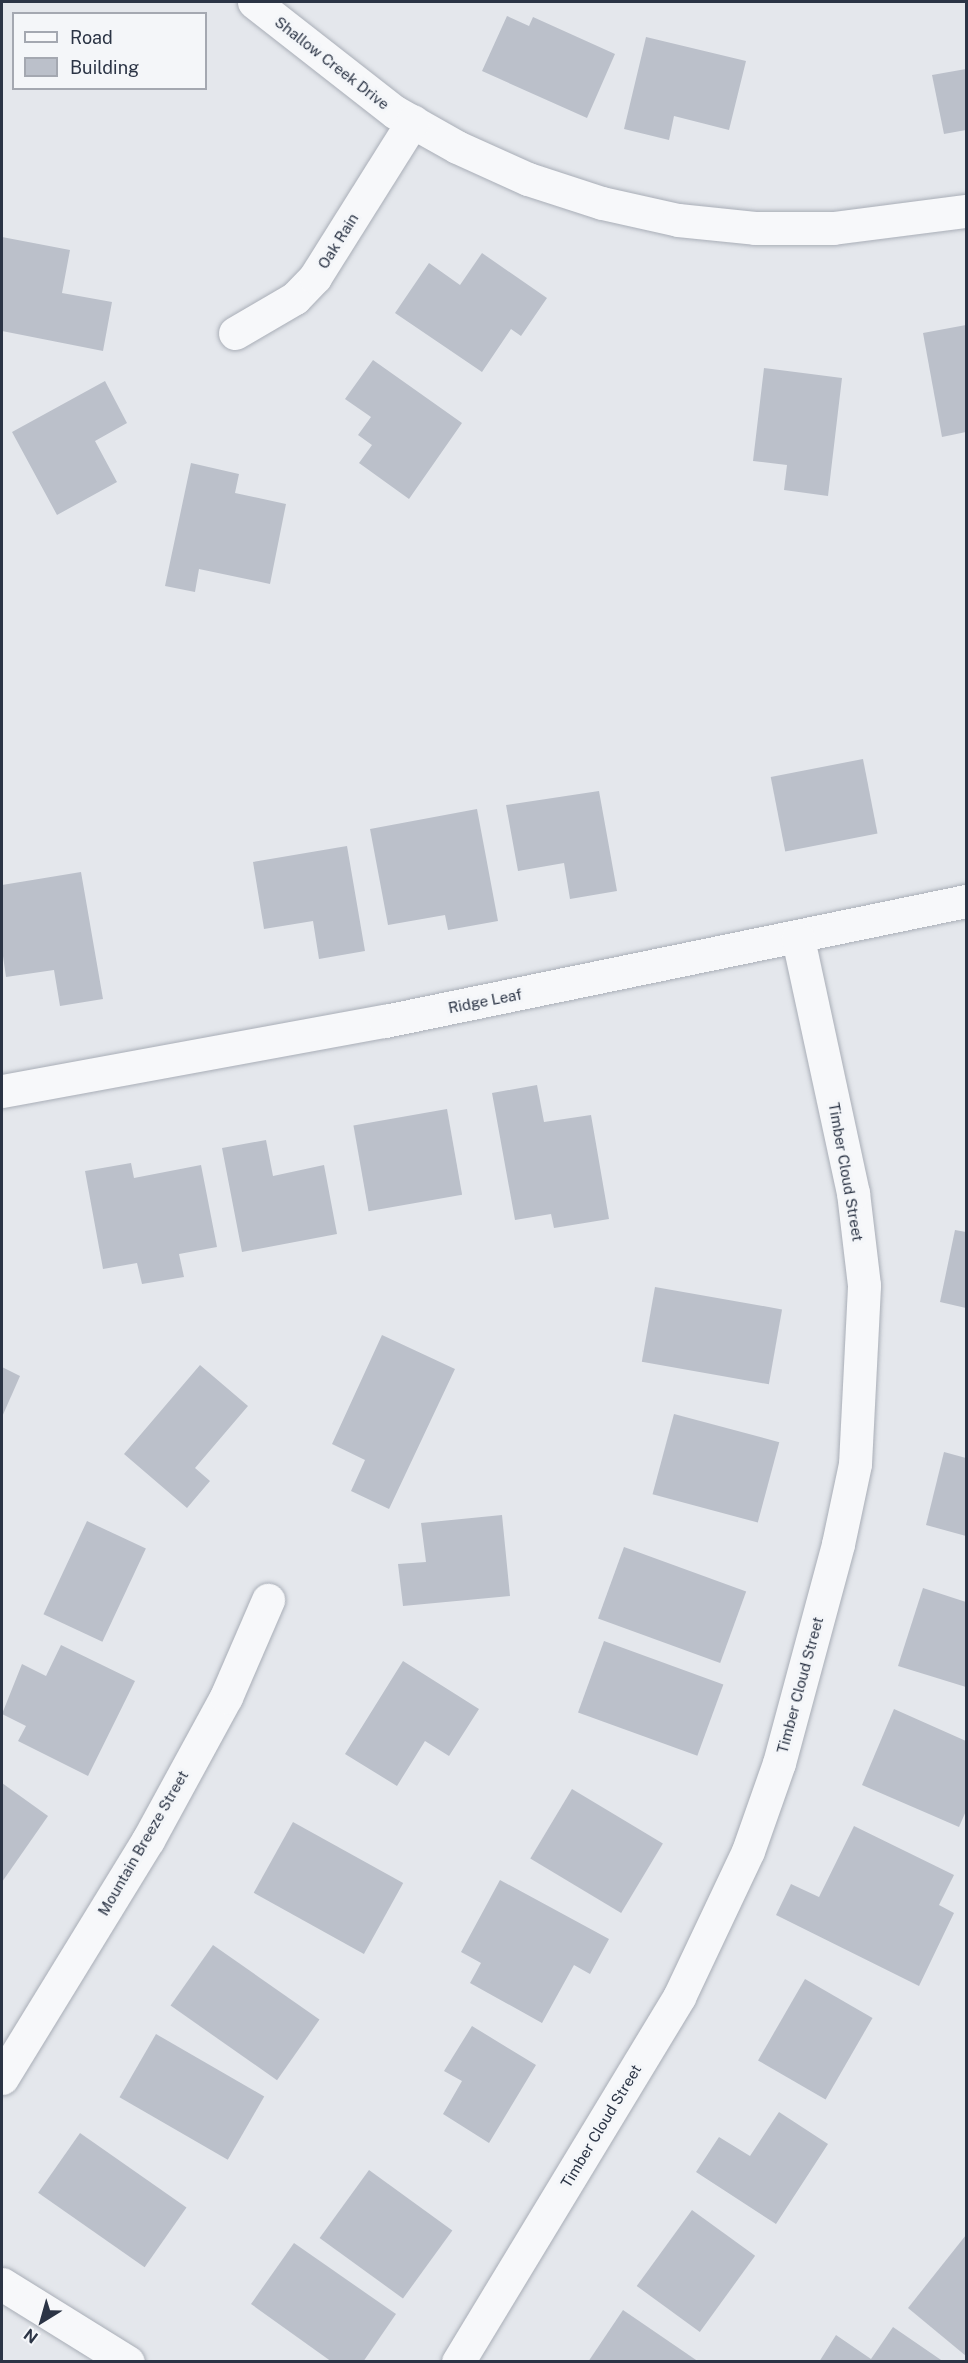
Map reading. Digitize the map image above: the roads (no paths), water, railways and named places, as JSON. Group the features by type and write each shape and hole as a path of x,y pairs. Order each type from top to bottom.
{"street":[{"name":"Shallow Creek Drive","path":"254,2 350,80 457,147 528,179 602,203 678,220 755,228 833,228 966,210"},
{"name":"Oak Rain","path":"235,333 295,298 315,277 413,121"},
{"name":"Ridge Leaf","path":"2,1091 386,1021 798,938 966,901"},
{"name":"Timber Cloud Street","path":"458,2361 679,1997 748,1851 779,1763 838,1544 855,1464 864,1285 853,1193 798,938"},
{"name":"Mountain Breeze Street","path":"2,2078 148,1840 226,1696 268,1600"},
{"path":"2,2284 128,2361"}]}
